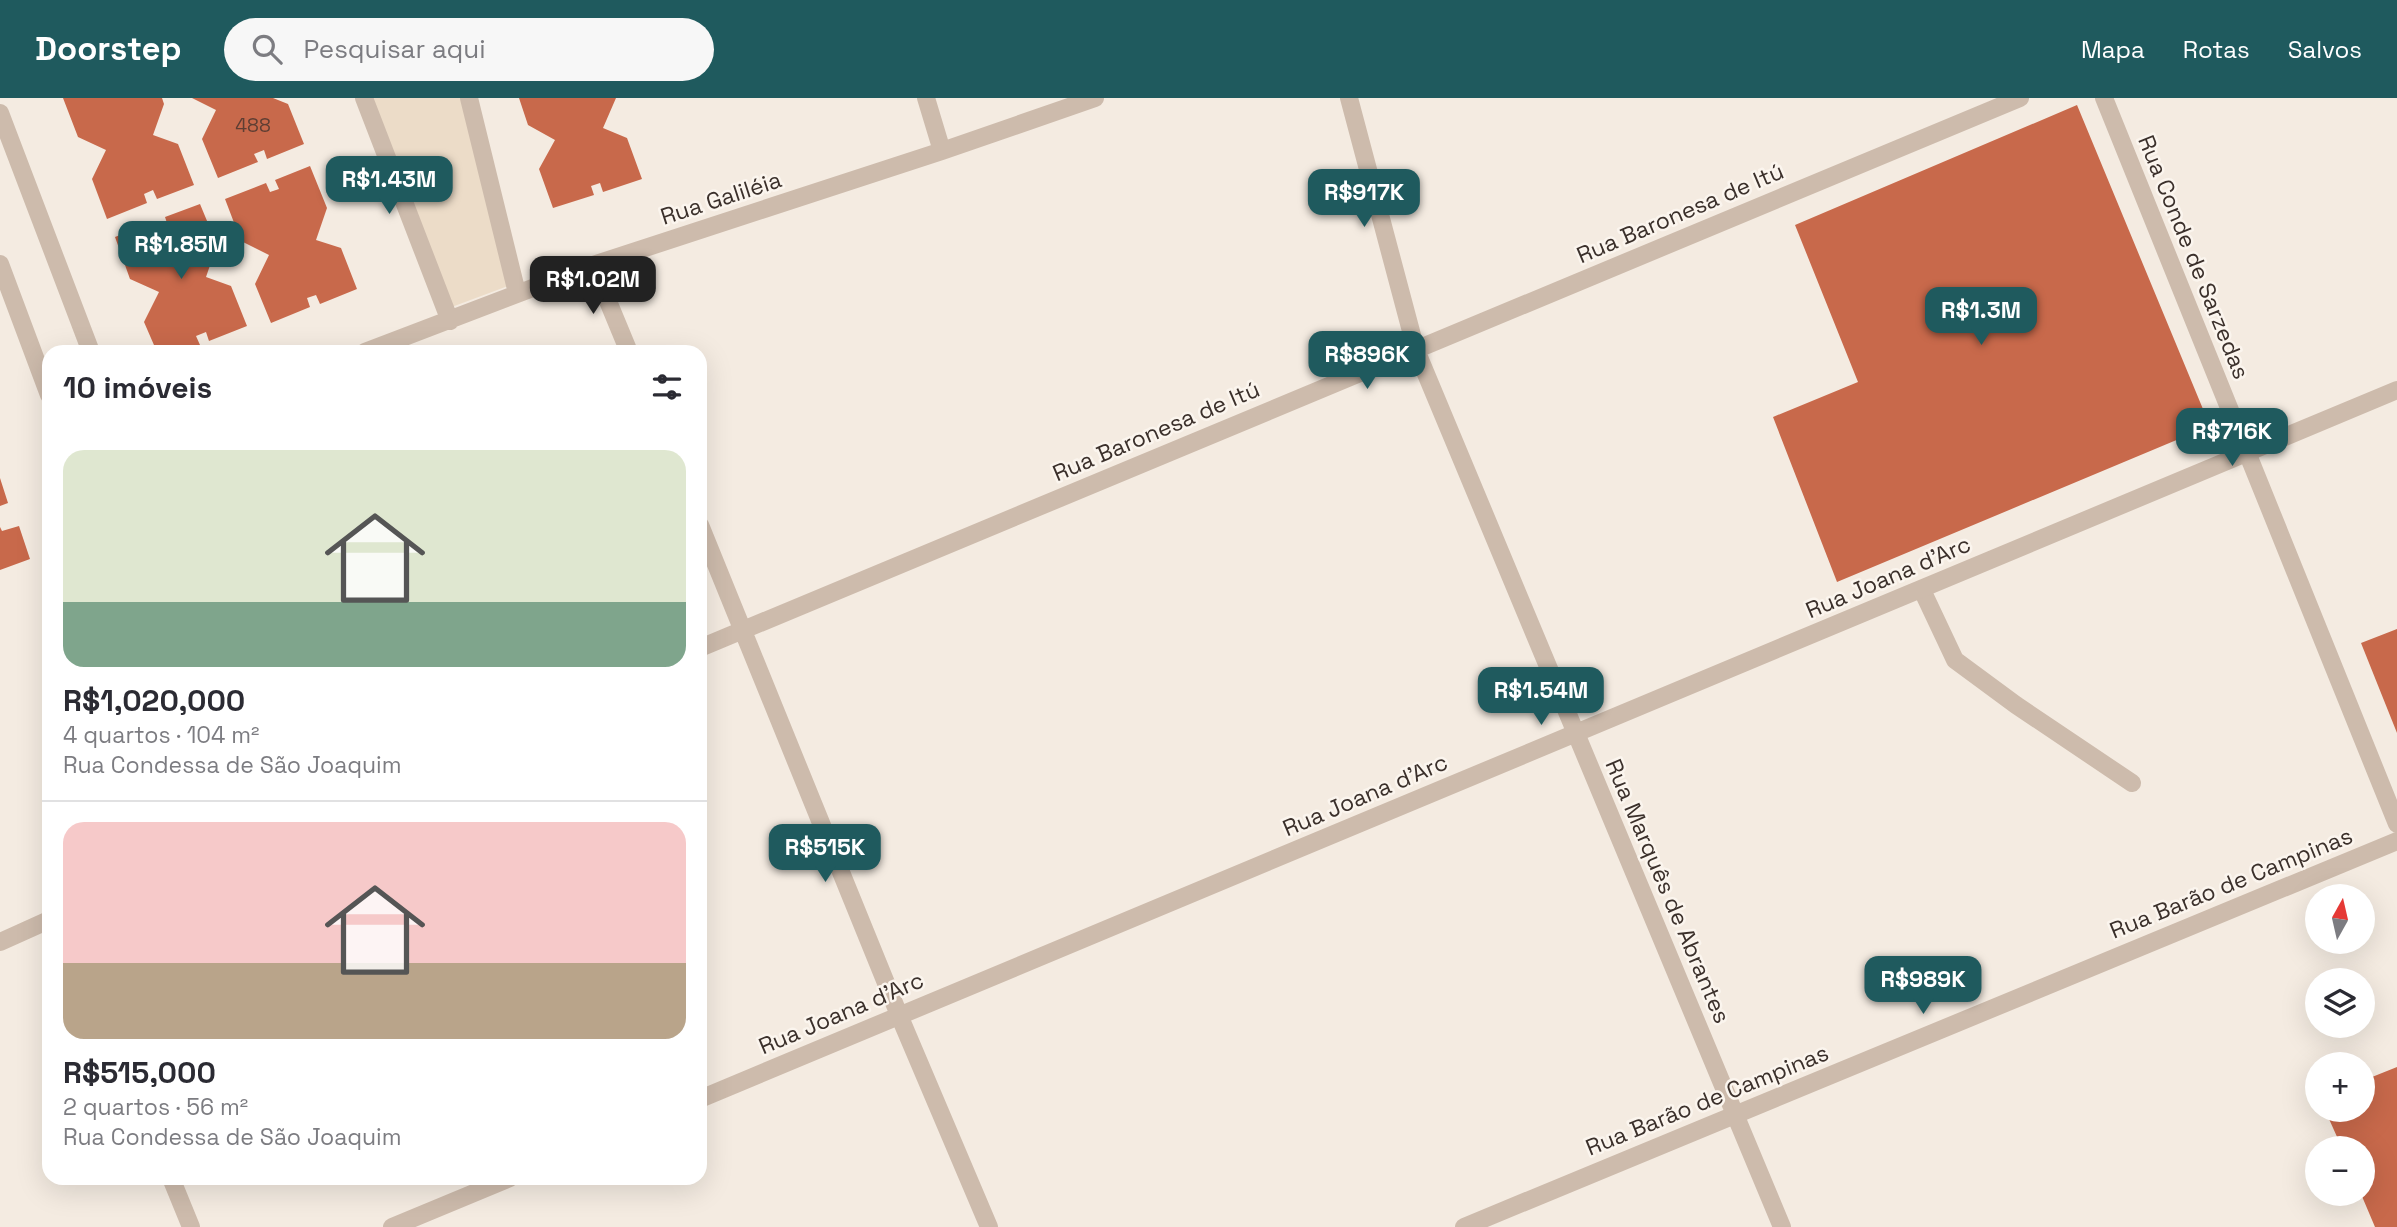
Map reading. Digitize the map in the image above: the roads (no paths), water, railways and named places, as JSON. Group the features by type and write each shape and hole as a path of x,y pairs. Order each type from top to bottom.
{"street":[{"path":"365,98 450,321"},
{"path":"469,98 517,293"},
{"path":"926,98 942,151"},
{"name":"Rua Galiléia","path":"384,345 593,265 942,151 1094,98"},
{"name":"Rua Marquês de Abrantes","path":"1349,98 1416,350 1782,1227"},
{"name":"Rua Baronesa de Itú","path":"707,645 2020,98"},
{"name":"Rua Conde de Sarzedas","path":"2104,98 2397,824"},
{"path":"0,113 88,345"},
{"path":"0,264 42,376"},
{"path":"593,265 626,345"},
{"name":"Rua Joana d'Arc","path":"707,1095 2397,390"},
{"path":"707,541 989,1227"},
{"path":"1922,590 1955,660 2016,705 2132,783"},
{"name":"Rua Barão de Campinas","path":"1464,1227 2397,841"},
{"path":"0,942 42,923"},
{"path":"174,1185 191,1227"},
{"path":"392,1227 493,1185"}]}
